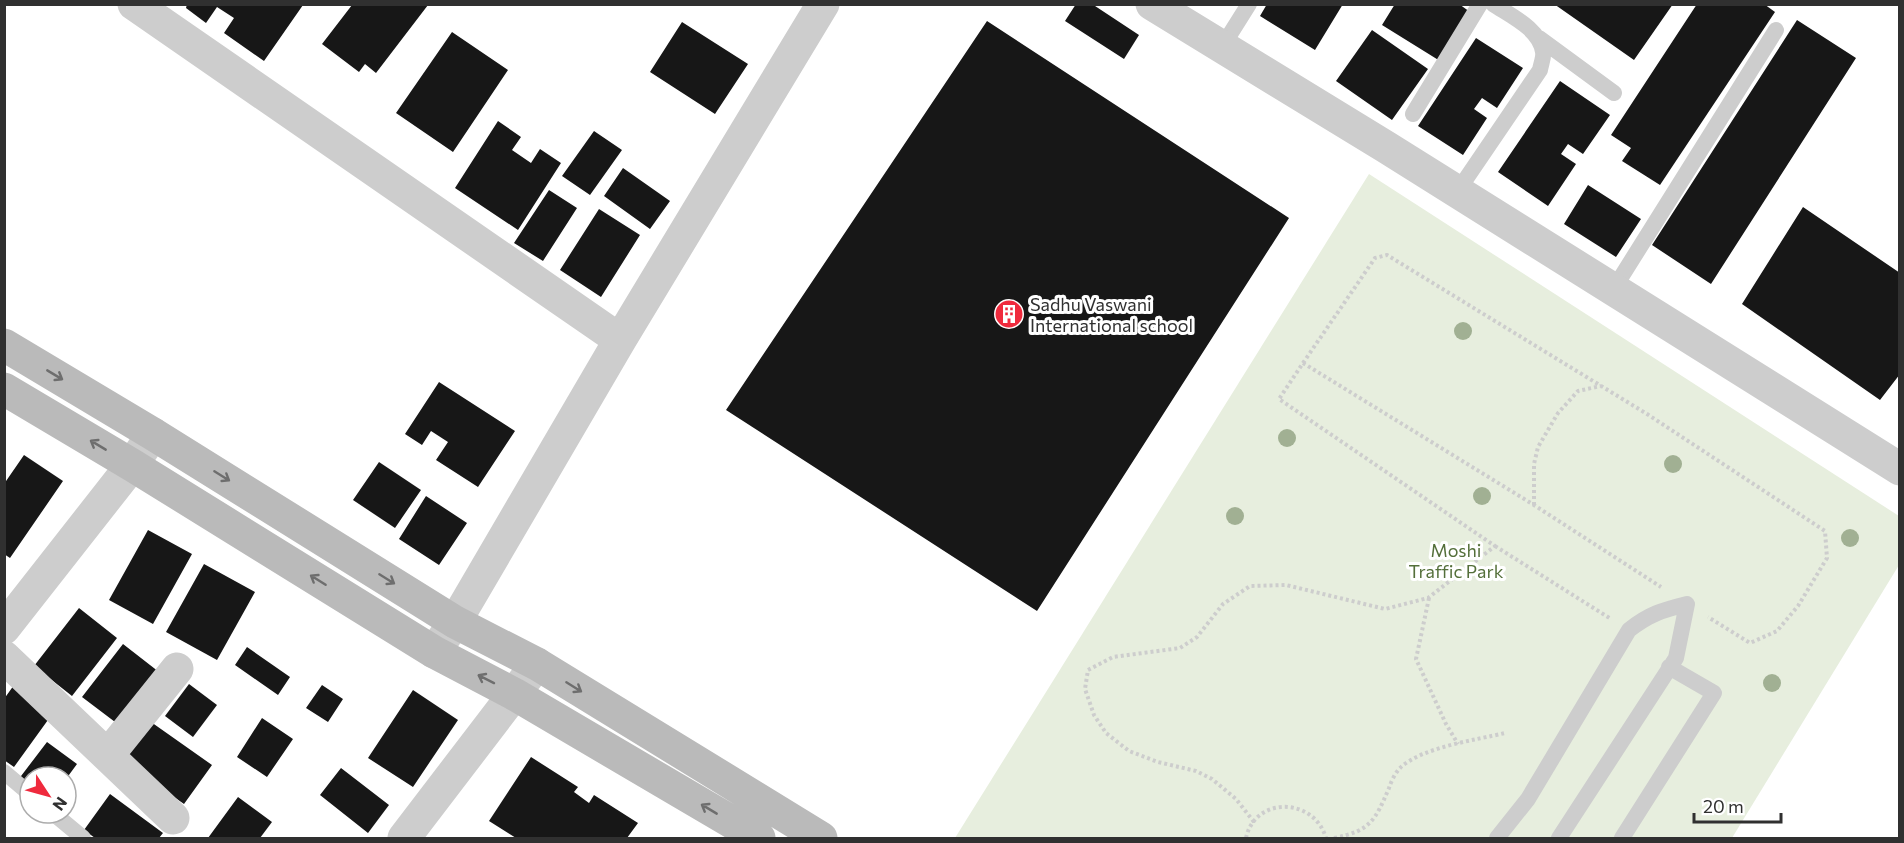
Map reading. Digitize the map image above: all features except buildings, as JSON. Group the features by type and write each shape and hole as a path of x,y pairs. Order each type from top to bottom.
{"main road":[{"path":"4,345 153,434 455,622 537,664 821,838"},
{"path":"4,389 132,465 434,652 514,694 759,838"}],"street":[{"path":"134,4 620,340"},
{"path":"434,652 455,622 620,340 823,4"},
{"path":"1161,7 1899,469"},
{"path":"4,628 132,465 153,434"},
{"path":"4,657 173,818"},
{"path":"404,838 537,664"},
{"path":"108,755 177,669"}],"lane":[{"path":"1222,47 1249,4"},
{"path":"1413,114 1480,4"},
{"path":"1494,4 1614,93"},
{"path":"1613,290 1776,30"},
{"path":"1457,192 1540,70 1544,54 1539,38"},
{"path":"1497,838 1528,799 1629,630 1653,614 1688,603 1676,658 1558,838"},
{"path":"1622,838 1714,693 1669,667"},
{"path":"4,772 18,784"},
{"path":"67,825 83,838"}],"path":[{"path":"1303,363 1534,505 1749,644 1777,631 1798,606 1827,558 1826,531 1602,386 1387,255 1375,258 1303,363 1279,399 1495,546 1629,630"},
{"path":"1534,505 1534,464 1538,447 1558,413 1578,391 1602,386"},
{"path":"1254,822 1236,799 1212,779 1196,771 1158,762 1129,751 1106,733 1094,715 1085,689 1088,670 1113,657 1180,648 1197,637 1223,604 1250,586 1286,585 1385,609 1430,597 1495,546"},
{"path":"1430,597 1416,659 1446,724 1458,744"},
{"path":"1334,838 1351,835 1366,828 1380,810 1400,768 1430,750 1505,733"},
{"path":"1246,838 1254,822 1264,813 1276,807 1304,810 1316,819 1324,830 1326,838"}],"green space":[{"name":"Moshi Traffic Park","path":"1369,174 1899,516 1899,565 1732,838 955,838"}],"place":[{"name":"Sadhu Vaswani International school","path":"1009,314"}]}
